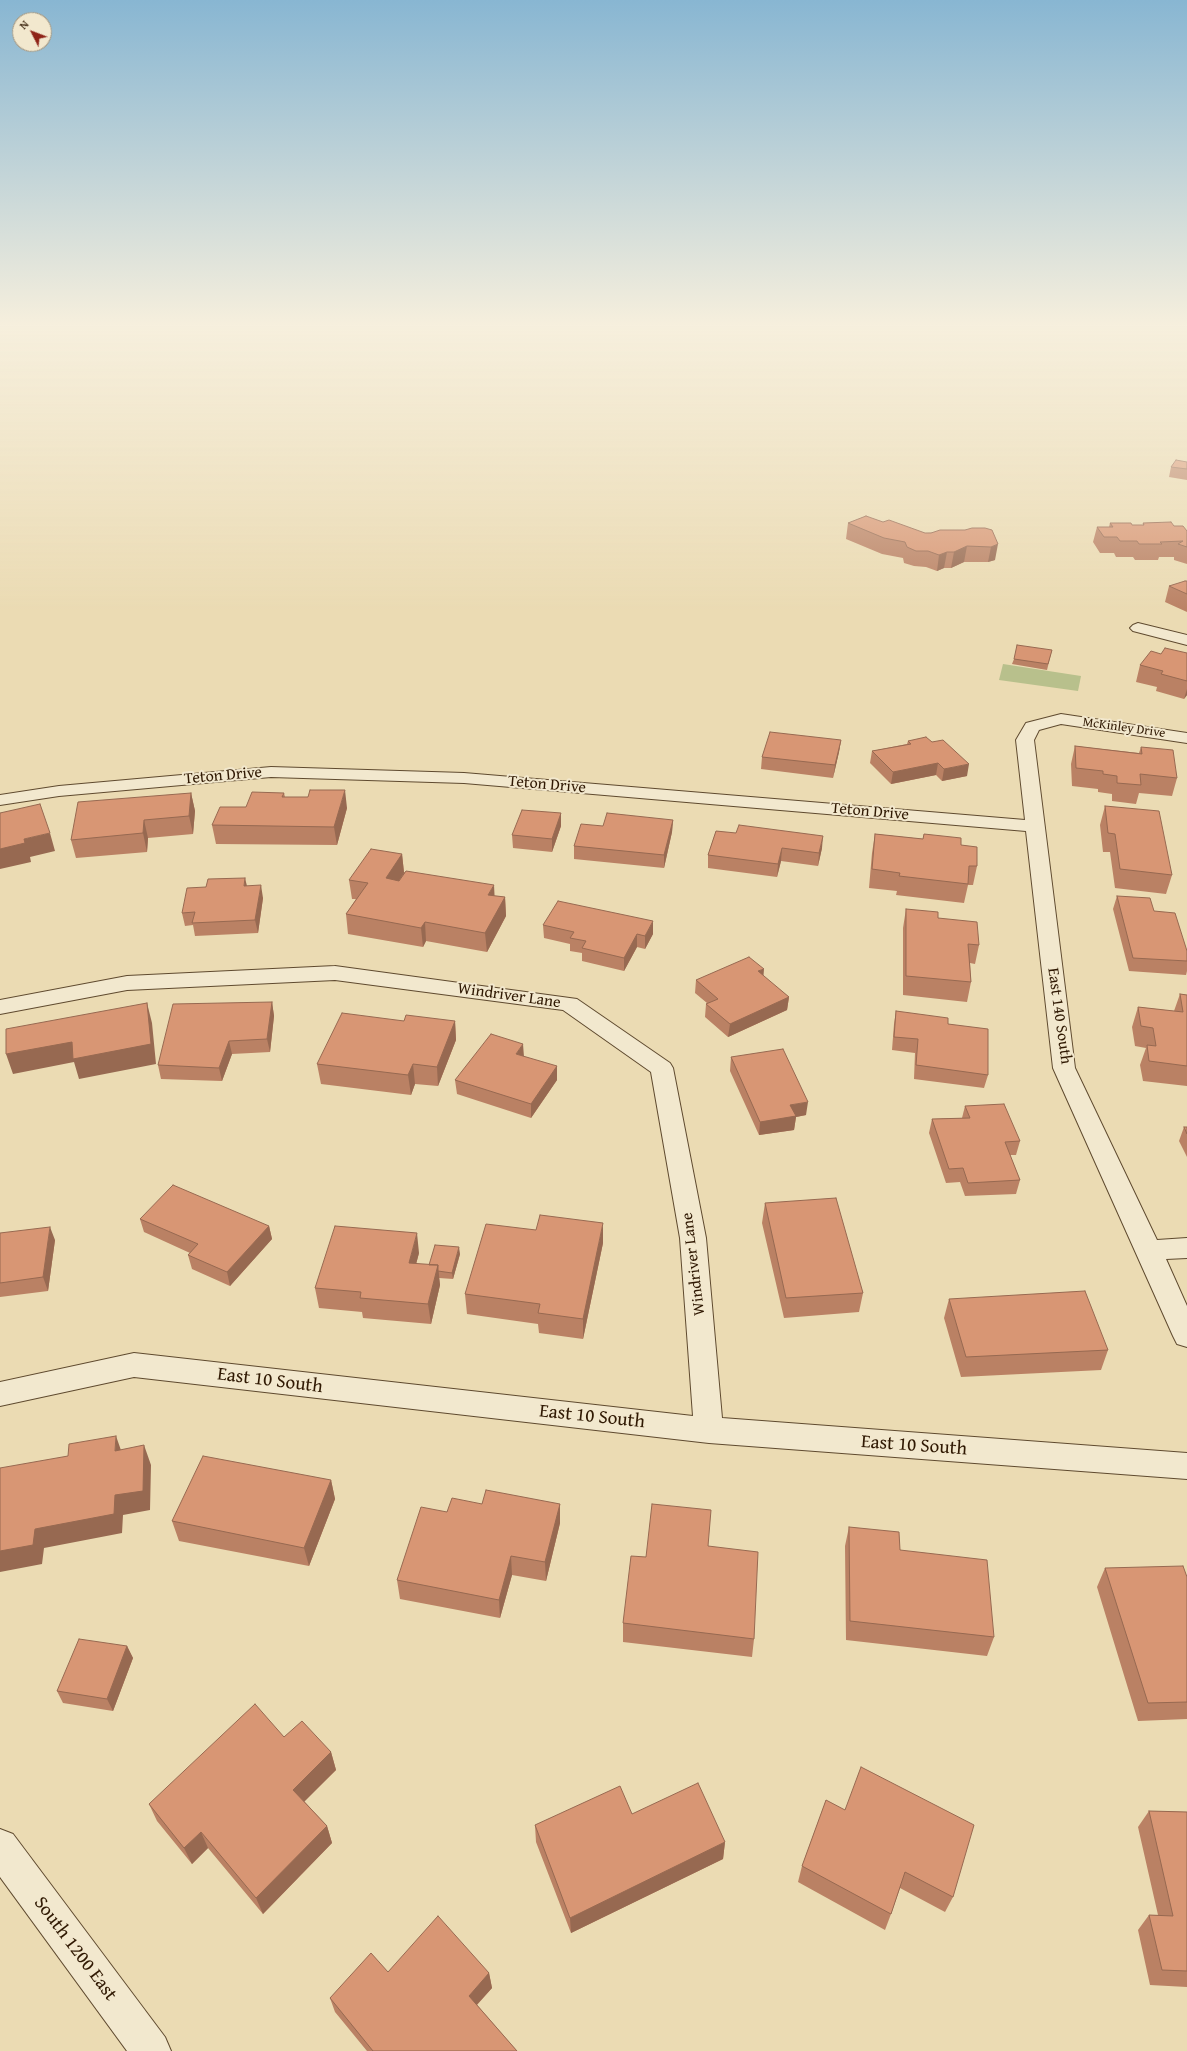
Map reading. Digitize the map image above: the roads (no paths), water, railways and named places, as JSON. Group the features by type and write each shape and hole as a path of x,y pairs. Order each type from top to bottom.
{"street":[{"path":"1138,628 1187,640"},
{"name":"McKinley Drive","path":"1061,719 1187,738"},
{"name":"East 140 South","path":"1061,719 1032,727 1025,740 1064,1068 1149,1250 1187,1336"},
{"name":"Teton Drive","path":"0,800 58,791 271,772 456,778 1035,826"},
{"name":"Windriver Lane","path":"0,1006 127,983 164,980 335,973 569,1004 662,1068 693,1238 709,1430"},
{"path":"1149,1250 1187,1248"},
{"name":"East 10 South","path":"0,1394 134,1365 709,1430 1187,1466"},
{"name":"South 1200 East","path":"0,1847 151,2051"}]}
